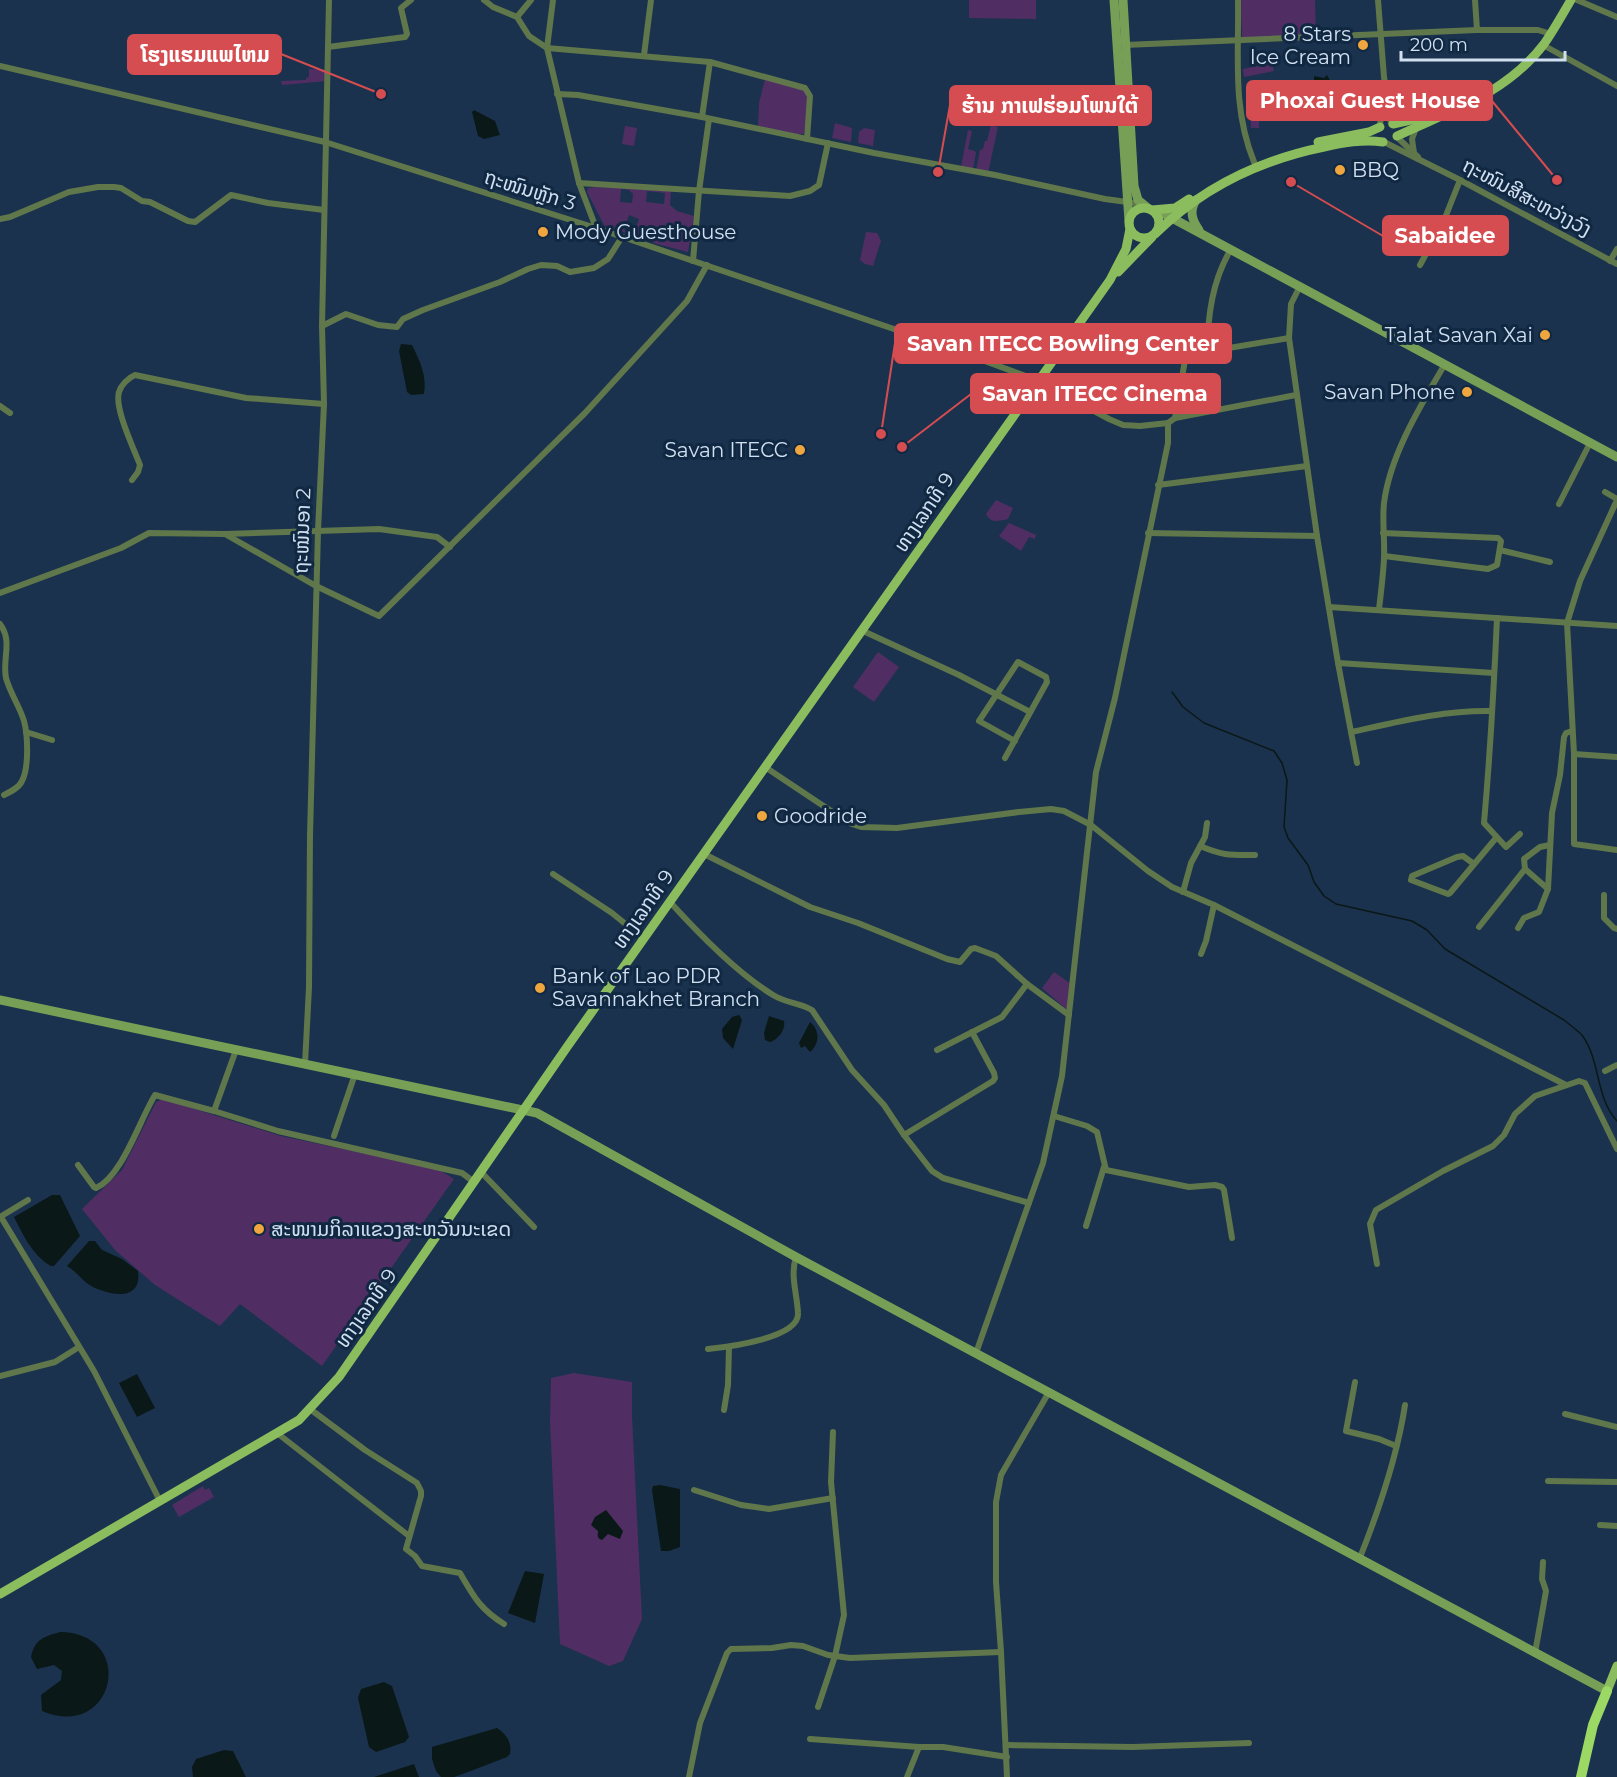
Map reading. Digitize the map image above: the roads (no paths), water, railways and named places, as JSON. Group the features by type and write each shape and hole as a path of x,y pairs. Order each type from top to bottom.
{"highway":[{"path":"1581,1777 1593,1725 1607,1691"}],"main road":[{"path":"1456,110 1392,124 1385,123 1380,127 1378,134 1384,142 1392,142 1397,137 1417,127 1456,110 1481,98 1503,85 1520,71 1543,45 1571,0"},
{"path":"1392,124 1396,128 1397,137"},
{"name":"ທາງເລກທີ 9","path":"0,1594 299,1420 339,1377 644,939 907,568 934,526 1110,280 1126,249 1130,216 1136,210 1174,208 1254,162 1292,148 1370,132 1380,127"},
{"name":"ທາງເລກທີ 9","path":"1110,280 1154,235 1214,186 1257,166 1294,153 1358,141 1384,142"},
{"path":"1129,225 1132,234 1140,238 1154,235 1160,221 1150,208"},
{"path":"1607,1691 1617,1666"}],"street":[{"name":"ຖະໜົນອາ 2","path":"305,1064 309,987 316,585 324,404 322,326 329,0"},
{"path":"328,47 405,37 407,34 401,8 411,0"},
{"path":"484,0 493,7 517,17 529,36 547,48 710,62 805,88 810,96 807,139"},
{"path":"517,17 531,0"},
{"path":"553,0 547,48 556,94 579,183 596,228"},
{"path":"644,55 651,0"},
{"path":"1114,0 1129,225"},
{"path":"1123,0 1134,186 1136,195 1150,208"},
{"path":"1238,0 1237,85 1240,117 1254,162"},
{"path":"1378,0 1384,77 1392,124"},
{"path":"1475,0 1477,30"},
{"path":"1577,0 1617,17"},
{"path":"1125,45 1477,30 1538,30 1551,34"},
{"path":"1543,45 1617,86"},
{"path":"702,117 710,62"},
{"name":"ຖະໜົນຫຼັກ 3","path":"0,66 325,142 596,228 947,347 1039,381 1123,425 1168,423"},
{"path":"1380,127 1384,77"},
{"path":"556,94 578,95 702,117 1105,199 1127,201 1150,208 1201,232 1617,457"},
{"path":"693,261 699,191 710,119"},
{"path":"1414,153 1412,139 1417,127"},
{"path":"1397,137 1421,160"},
{"name":"ຖະໜົນສີສະຫວ່າງວົງ","path":"1384,142 1617,264"},
{"path":"579,183 790,196 810,191 819,185 828,143"},
{"path":"1420,266 1443,223 1460,180"},
{"path":"0,219 69,192 98,187 121,188 142,201 150,202 188,221 195,222 231,195 268,203 324,210"},
{"path":"1197,201 1193,206 1192,214 1201,232"},
{"path":"322,326 346,314 378,326 397,327 403,319 423,310 541,265 557,266 570,272 594,268 608,259 622,237"},
{"path":"1207,352 1207,327 1214,284 1231,249"},
{"path":"1610,261 1617,249"},
{"path":"225,534 316,585 379,616 585,413 687,301 707,265"},
{"path":"1300,286 1291,304 1289,338 1317,536 1357,764"},
{"path":"1175,418 1187,356 1289,338"},
{"path":"1379,609 1384,556 1384,501 1392,472 1418,409 1445,364"},
{"path":"132,480 140,465 120,410 119,391 128,378 135,375 246,398 324,404"},
{"path":"976,1353 1043,1163 1054,1116 1062,1077 1096,772 1115,698 1168,443 1168,423 1175,418 1296,395"},
{"path":"0,406 10,413"},
{"path":"1559,504 1590,443"},
{"path":"1158,485 1307,466"},
{"path":"1605,492 1617,500 1580,581 1567,623 1574,754 1574,844 1617,850"},
{"path":"0,592 121,548 149,533 225,534 379,529 437,537 450,547"},
{"path":"1148,533 1317,536"},
{"path":"1383,533 1498,538 1501,541 1497,565 1488,569 1384,556"},
{"path":"1500,550 1550,562"},
{"path":"1329,607 1617,626"},
{"path":"1497,618 1491,743 1484,824 1506,847 1520,834"},
{"path":"0,624 6,632 6,677 24,721 26,732 26,757 22,781 16,788 4,795"},
{"path":"863,630 1030,712"},
{"path":"1005,758 1015,741 1047,682 1046,677 1018,662 979,721 1015,741"},
{"path":"1338,663 1494,673"},
{"path":"1351,732 1424,717 1470,711 1491,711"},
{"path":"1518,928 1524,918 1539,912 1548,889 1552,813 1560,775 1564,737 1566,733 1572,731"},
{"path":"26,732 52,740"},
{"path":"1574,754 1617,757"},
{"path":"765,767 849,823 861,826 897,828 947,820 1052,809 1064,811 1091,825 1148,871 1183,892 1214,905 1566,1085"},
{"path":"1183,892 1191,863 1205,837 1207,823"},
{"path":"1474,864 1463,856 1457,857 1412,876 1411,880 1448,894 1474,864 1496,838"},
{"path":"1548,889 1525,869 1524,859 1540,847 1550,845"},
{"path":"1200,846 1218,853 1237,856 1255,855"},
{"path":"704,854 810,907 868,927 947,959 960,962 971,949 975,948 996,956 1027,984 1069,1015"},
{"path":"1479,927 1525,869"},
{"path":"553,874 612,913 644,939"},
{"path":"1604,895 1604,918 1617,929"},
{"path":"670,902 738,968 772,994 812,1010 841,1055 884,1105 904,1135 938,1175 1029,1203"},
{"path":"1201,954 1214,905"},
{"path":"937,1050 1002,1017 1027,984"},
{"path":"0,1000 537,1113 796,1257 1607,1691"},
{"path":"904,1135 993,1082 994,1073 972,1032"},
{"path":"214,1111 236,1050"},
{"path":"1605,1071 1617,1065"},
{"path":"334,1136 355,1074"},
{"path":"1377,1264 1370,1224 1376,1210 1418,1184 1493,1146 1504,1135 1515,1114 1535,1096 1579,1081 1585,1083 1617,1149"},
{"path":"78,1165 94,1187 99,1188 118,1167 155,1095 278,1131 462,1173 474,1182"},
{"path":"1054,1116 1087,1126 1097,1132 1104,1167 1086,1226"},
{"path":"1104,1167 1106,1170 1189,1187 1215,1185 1222,1187 1232,1238"},
{"path":"481,1172 534,1227"},
{"path":"28,1200 0,1217 94,1371 160,1501"},
{"path":"708,1349 729,1347 786,1332 798,1321 793,1282 796,1257"},
{"path":"0,1377 55,1362 79,1347"},
{"path":"724,1410 728,1385 729,1347"},
{"path":"1355,1382 1346,1431 1379,1439 1396,1446"},
{"path":"1007,1777 1007,1745 996,1582 996,1502 1001,1475 1048,1392"},
{"path":"1359,1560 1377,1515 1401,1431 1405,1405"},
{"path":"310,1409 341,1433 402,1472 420,1488 421,1496 406,1549 415,1556 419,1564 459,1572 477,1602 488,1614 504,1624"},
{"path":"1565,1414 1617,1427"},
{"path":"818,1707 836,1656 844,1615 833,1498 831,1463 833,1432"},
{"path":"277,1433 409,1536"},
{"path":"1548,1481 1617,1482"},
{"path":"694,1490 741,1505 769,1509 833,1498"},
{"path":"1600,1525 1617,1526"},
{"path":"1535,1653 1546,1591 1542,1579 1543,1562"},
{"path":"689,1777 700,1723 727,1653 731,1649 791,1645 803,1646 836,1656 891,1657 1001,1652"},
{"path":"810,1739 943,1748 1007,1757"},
{"path":"1007,1745 1133,1747 1249,1743"},
{"path":"908,1777 919,1747"}],"waterway":[{"path":"1172,692 1183,707 1204,723 1274,751 1282,763 1287,780 1284,827 1288,838 1308,865 1314,882 1324,896 1336,904 1412,921 1427,930 1445,949 1564,1020 1582,1035 1588,1045 1605,1101 1617,1121"}],"place":[{"name":"8 Stars Ice Cream","path":"1363,45"},
{"name":"ໂຮງແຮມແພໄຫມ","path":"381,94"},
{"name":"BBQ","path":"1340,170"},
{"name":"ຮ້ານ ກາເຟຮ່ອມໂພນໃຕ້","path":"938,172"},
{"name":"Phoxai Guest House","path":"1557,180"},
{"name":"Sabaidee","path":"1291,182"},
{"name":"Mody Guesthouse","path":"543,232"},
{"name":"Talat Savan Xai","path":"1545,335"},
{"name":"Savan Phone","path":"1467,392"},
{"name":"Savan ITECC Bowling Center","path":"881,434"},
{"name":"Savan ITECC Cinema","path":"902,447"},
{"name":"Savan ITECC","path":"800,450"},
{"name":"Goodride","path":"762,816"},
{"name":"Bank of Lao PDR Savannakhet Branch","path":"540,988"},
{"name":"ສະໜາມກິລາແຂວງສະຫວັນນະເຂດ","path":"259,1229"}]}
